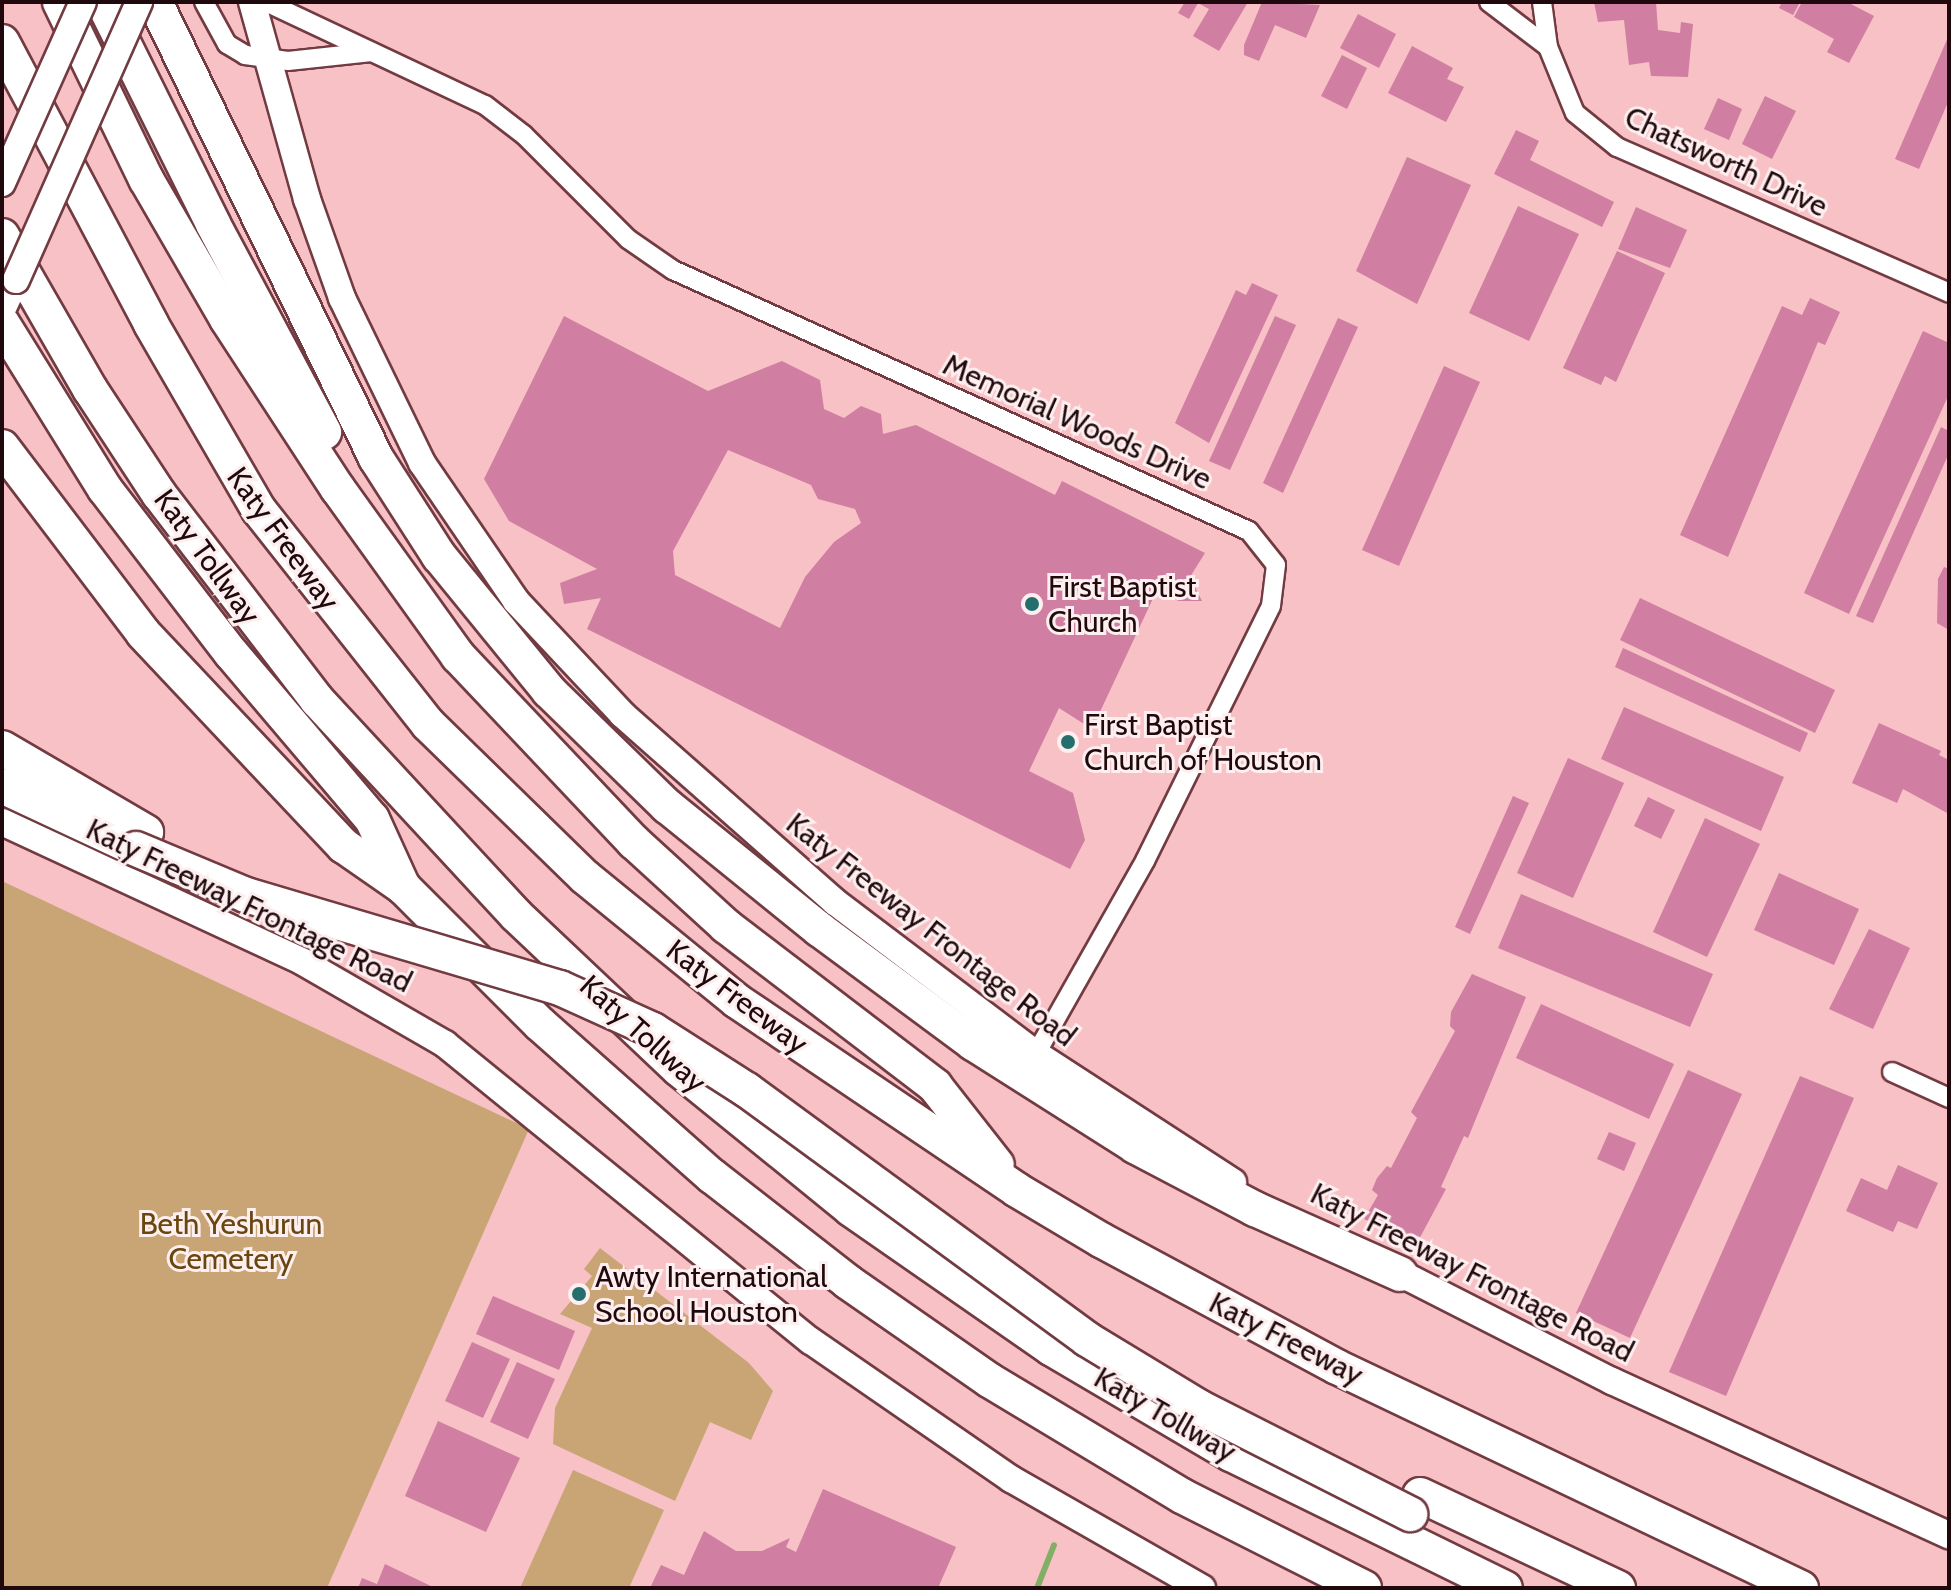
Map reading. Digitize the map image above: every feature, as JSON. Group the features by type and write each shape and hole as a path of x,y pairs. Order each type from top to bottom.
{"highway":[{"path":"60,2 139,166 205,283 412,594 494,697 601,809 726,926 935,1086 1017,1190"},
{"path":"103,2 213,224 412,594"},
{"path":"155,2 376,458 439,556 549,691 667,806 973,1043 1135,1146 1255,1209 1400,1274"},
{"name":"Katy Freeway","path":"2,42 222,453 295,560 428,724 540,837 737,1001 1017,1190 1323,1360 1801,1588"},
{"name":"Katy Tollway","path":"2,236 90,389 159,494 298,677 397,791 516,915 679,1069 851,1209 1051,1348 1231,1454 1505,1588"},
{"path":"2,323 105,489 231,653 372,819 403,887"},
{"path":"2,447 143,633 344,846 403,887 639,1115 848,1282 1099,1449 1364,1588"},
{"path":"2,748 141,840"},
{"path":"2,786 141,840 259,880 549,964 649,1005 756,1072 1060,1298 1205,1388 1566,1588"},
{"path":"1415,1505 1618,1588"}],"main road":[{"path":"2,183 83,2"},
{"path":"2,310 139,2"},
{"name":"Katy Freeway Frontage Road","path":"252,2 318,237 380,384 449,508 516,601 556,648 686,775 835,902 1036,1054 1239,1186 1400,1274 1612,1381 1949,1535"},
{"name":"Katy Freeway Frontage Road","path":"2,822 303,962 445,1044 711,1265 811,1341 1011,1479 1202,1588"}],"street":[{"name":"Memorial Woods Drive","path":"204,2 232,50 267,58 386,55"},
{"name":"Memorial Woods Drive","path":"266,2 386,55 485,105 524,135 628,239 673,270 1249,531 1276,565 1271,606 1145,861 1036,1054"},
{"path":"1489,2 1548,47"},
{"name":"Chatsworth Drive","path":"1542,2 1548,47 1575,113 1617,147 1949,293"},
{"path":"1892,1072 1949,1098"}],"green space":[{"name":"Beth Yeshurun Cemetery","path":"2,881 529,1129 327,1588 2,1588"},
{"path":"600,1248 749,1363 773,1391 751,1440 710,1422 675,1501 553,1444 555,1408 592,1328 560,1314 592,1276 584,1269"},
{"path":"573,1470 664,1510 629,1588 520,1588"}],"building":[{"path":"1185,2 1248,2 1219,51 1193,36 1209,9 1198,3 1189,19 1178,13"},
{"path":"1262,2 1320,5 1306,38 1275,25 1259,61 1244,55 1244,45"},
{"path":"1594,2 1656,2 1658,30 1680,33 1681,22 1693,24 1688,77 1651,76 1649,62 1629,65 1624,20 1598,22"},
{"path":"1782,2 1800,2 1793,15 1779,8"},
{"path":"1802,2 1847,2 1874,16 1849,63 1827,52 1834,39 1794,17"},
{"path":"1358,14 1396,34 1379,68 1340,48"},
{"path":"1949,35 1949,100 1919,169 1895,159"},
{"path":"1412,46 1453,68 1447,79 1464,87 1446,122 1388,93"},
{"path":"1342,55 1367,68 1347,109 1321,96"},
{"path":"1765,96 1796,111 1772,159 1742,144"},
{"path":"1718,98 1742,109 1729,140 1704,129"},
{"path":"1516,130 1539,141 1530,160 1614,202 1602,227 1494,174"},
{"path":"1407,157 1471,185 1417,304 1356,271"},
{"path":"1518,206 1579,234 1529,341 1469,313"},
{"path":"1636,207 1687,230 1670,268 1618,249"},
{"path":"1617,251 1665,273 1616,382 1605,376 1601,385 1563,368"},
{"path":"1252,283 1278,295 1209,443 1175,423 1236,290 1246,295"},
{"path":"1810,298 1840,312 1825,345 1818,342 1728,557 1680,535 1782,306 1802,315"},
{"path":"564,316 708,391 782,361 820,380 824,409 844,418 861,406 881,414 883,434 916,425 1055,495 1062,481 1205,553 1190,577 1202,601 1179,601 1156,592 1092,729 1059,708 1029,771 1073,793 1085,840 1070,869 587,629 601,598 564,604 560,583 597,569 509,521 484,479","holes":["728,450 811,485 818,499 855,509 861,523 834,542 805,577 780,628 675,575 673,551"]},
{"path":"1275,316 1296,325 1230,470 1209,461"},
{"path":"1338,318 1358,327 1283,493 1263,483"},
{"path":"1923,331 1949,343 1949,394 1849,614 1804,593"},
{"path":"1444,366 1480,382 1399,566 1362,550"},
{"path":"1941,427 1949,431 1949,453 1873,623 1856,616"},
{"path":"1944,567 1949,569 1949,630 1937,623 1938,579"},
{"path":"1640,598 1835,690 1815,733 1620,640"},
{"path":"1623,648 1808,733 1800,752 1615,667"},
{"path":"1624,707 1784,777 1761,831 1601,759"},
{"path":"1879,723 1941,751 1939,755 1949,760 1949,814 1903,789 1897,803 1852,783"},
{"path":"1568,758 1624,783 1573,898 1517,873"},
{"path":"1513,796 1529,803 1470,934 1455,927"},
{"path":"1648,797 1675,810 1661,839 1634,826"},
{"path":"1705,818 1760,844 1707,957 1653,932"},
{"path":"1779,873 1859,909 1834,965 1754,930"},
{"path":"1521,894 1713,974 1690,1027 1498,948"},
{"path":"1869,929 1910,948 1873,1029 1829,1009"},
{"path":"1472,974 1526,997 1468,1138 1464,1136 1441,1187 1446,1189 1417,1243 1364,1219 1378,1195 1372,1190 1377,1178 1387,1166 1391,1168 1417,1118 1411,1112 1455,1031 1450,1026 1451,1012"},
{"path":"1541,1004 1674,1064 1649,1119 1516,1058"},
{"path":"1688,1070 1742,1094 1630,1338 1576,1313"},
{"path":"1800,1076 1854,1098 1726,1396 1669,1372"},
{"path":"1609,1132 1636,1143 1624,1171 1597,1159"},
{"path":"1898,1165 1938,1183 1917,1229 1898,1221 1893,1232 1846,1211 1861,1178 1887,1190"},
{"path":"493,1296 575,1331 559,1370 476,1334"},
{"path":"472,1342 510,1359 483,1418 445,1401"},
{"path":"517,1362 555,1379 528,1439 490,1422"},
{"path":"438,1421 520,1458 486,1532 405,1496"},
{"path":"823,1489 956,1547 938,1588 650,1588 661,1565 684,1575 704,1531 736,1551 762,1551 790,1538 786,1547 796,1552"},
{"path":"385,1564 435,1588 358,1588 362,1578 377,1584"}],"waterway":[{"path":"1037,1588 1054,1545"}],"place":[{"name":"First Baptist Church","path":"1032,604"},
{"name":"First Baptist Church of Houston","path":"1068,742"},
{"name":"Awty International School Houston","path":"579,1294"}]}
